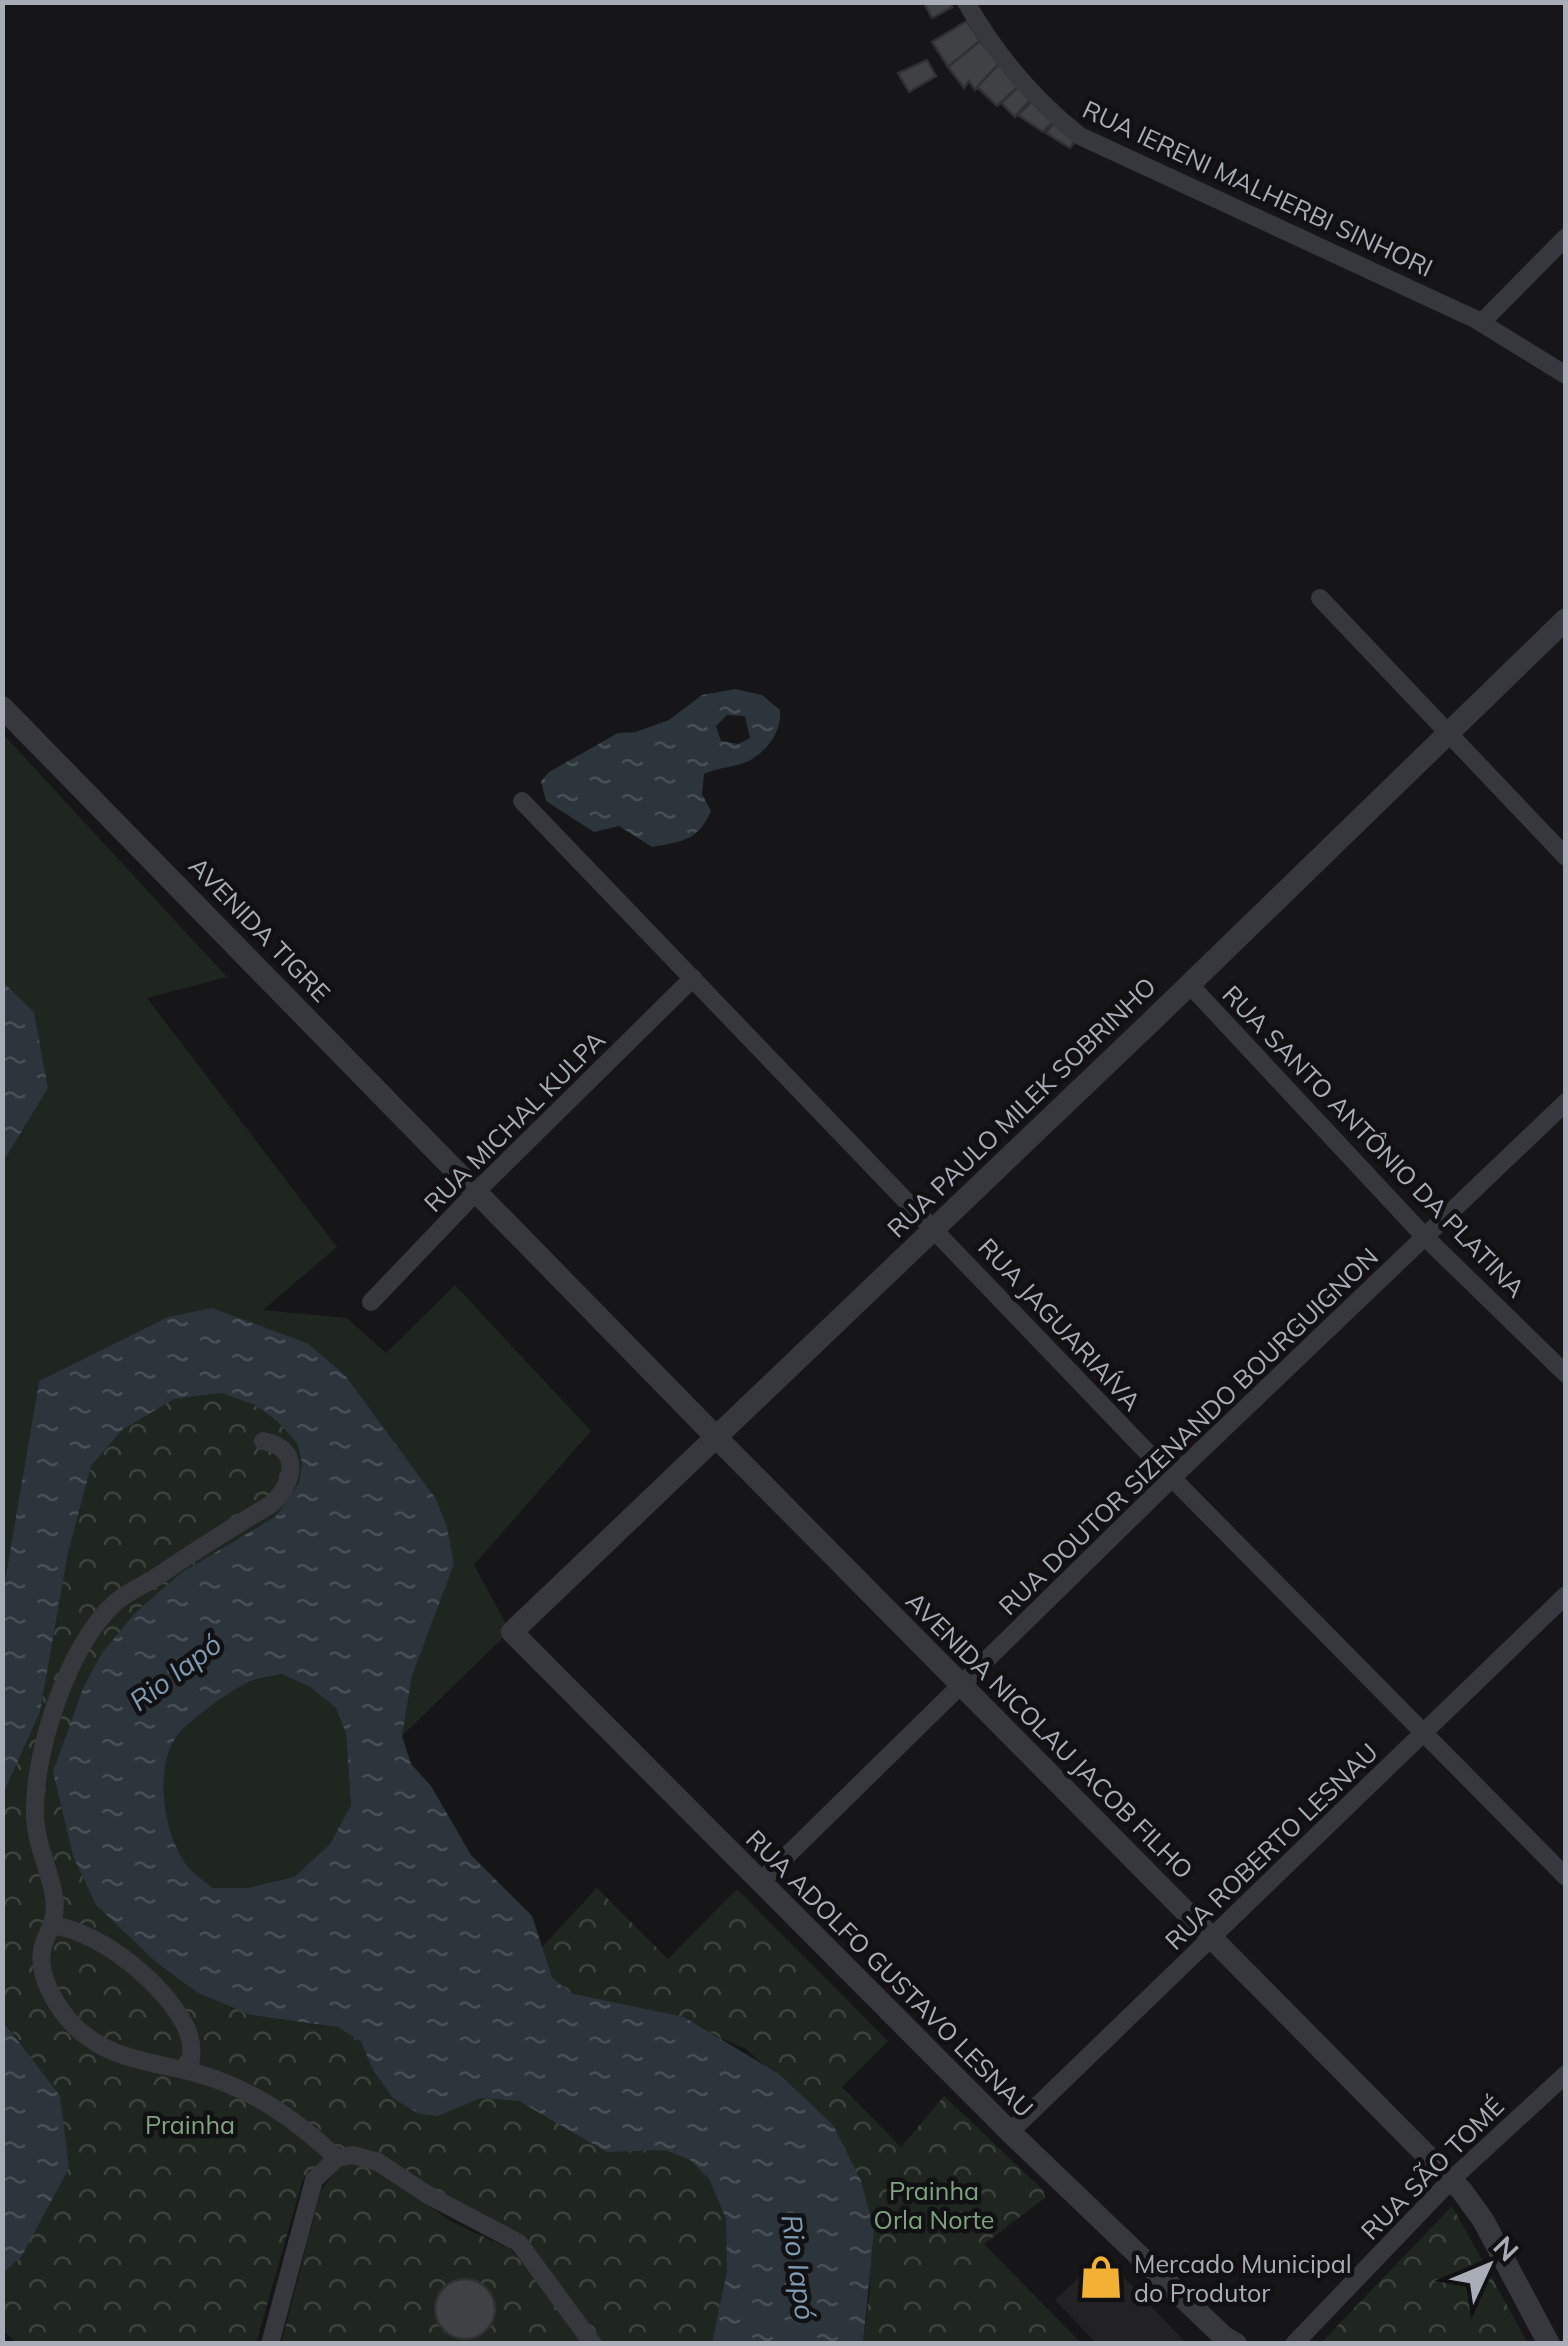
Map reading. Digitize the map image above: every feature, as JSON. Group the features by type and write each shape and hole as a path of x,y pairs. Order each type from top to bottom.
{"street":[{"name":"RUA IERENI MALHERBI SINHORI","path":"966,2 1006,64 1028,90 1080,136 1482,322 1566,375"},
{"path":"1482,322 1566,237"},
{"path":"1320,598 1566,858"},
{"name":"RUA PAULO MILEK SOBRINHO","path":"512,1632 1566,619"},
{"name":"AVENIDA TIGRE","path":"2,707 477,1192"},
{"name":"RUA JAGUARIAÍVA","path":"522,802 1172,1478 1566,1877"},
{"name":"RUA MICHAL KULPA","path":"371,1302 693,978"},
{"name":"RUA SANTO ANTÔNIO DA PLATINA","path":"1189,984 1425,1237 1566,1374"},
{"name":"RUA DOUTOR SIZENANDO BOURGUIGNON","path":"760,1882 1172,1478 1566,1102"},
{"name":"AVENIDA NICOLAU JACOB FILHO","path":"477,1192 1451,2180 1483,2220 1549,2344"},
{"path":"262,1441 280,1448 288,1460 292,1474 286,1491 117,1602 86,1635 67,1680 43,1740 36,1789 35,1820 54,1897 54,1926 44,1943 43,1975 50,1993 89,2039 259,2096 337,2158"},
{"name":"RUA ROBERTO LESNAU","path":"1010,2132 1566,1595"},
{"name":"RUA ADOLFO GUSTAVO LESNAU","path":"512,1632 1010,2132 1224,2337 1236,2344"},
{"path":"54,1926 112,1949 152,1985 188,2031 193,2052 190,2071"},
{"name":"RUA SÃO TOMÉ","path":"1294,2344 1451,2180 1566,2074"},
{"path":"270,2344 314,2180 337,2158 353,2155 378,2162 428,2196 519,2243 591,2343"}],"shaded area":[{"name":"Mercado Municipal do Produtor","path":"1103,2255 1186,2343 1096,2343 1055,2300"}],"green space":[{"path":"3,734 227,977 147,998 337,1247 263,1310 347,1318 386,1353 455,1285 591,1431 474,1565 510,1631 402,1736 412,1676 454,1564 436,1499 345,1375 307,1343 213,1309 168,1317 39,1381 3,1593 3,1162 48,1088 34,1013 3,982"},
{"name":"Prainha","path":"221,1393 255,1405 297,1443 302,1463 299,1483 276,1516 181,1573 136,1612 83,1688 53,1772 73,1856 96,1904 157,1963 198,1993 251,2015 338,2027 361,2042 373,2070 438,2116 481,2097 519,2101 607,2151 665,2150 690,2160 709,2179 726,2219 727,2271 712,2343 594,2343 523,2241 431,2192 339,2154 303,2179 256,2343 16,2343 3,2330 3,2273 21,2257 18,2040 3,2020 3,1794 40,1712 68,1553 91,1466 122,1430 174,1399"},
{"path":"283,1674 310,1687 336,1708 346,1732 351,1805 330,1844 294,1877 247,1888 213,1888 189,1868 173,1840 164,1784 170,1750 182,1730 229,1693 254,1680"},
{"name":"Prainha Orla Norte","path":"597,1888 668,1959 737,1889 888,2041 842,2087 901,2147 944,2096 1043,2190 1045,2198 984,2244 1081,2343 863,2343 870,2287 833,2125 746,2049 684,2017 570,1993 552,1977 542,1947"},
{"path":"356,2164 379,2170 450,2221 510,2249 586,2344 281,2344 321,2190 340,2166"},
{"path":"1452,2206 1528,2343 1322,2343 1322,2342"}],"water":[{"path":"735,689 762,695 780,710 780,718 771,741 759,754 744,763 704,774 702,794 711,811 695,834 652,847 619,826 594,832 546,801 541,781 549,772 618,733 636,732 669,720 702,695","holes":["727,715 745,716 750,738 738,744 721,741 716,726"]},
{"path":"3,982 34,1012 48,1088 3,1162"},
{"name":"Rio Iapó","path":"212,1308 307,1343 345,1375 436,1499 447,1527 454,1564 412,1676 402,1736 411,1764 431,1786 471,1855 532,1916 552,1977 570,1993 684,2017 779,2074 833,2125 861,2181 874,2230 863,2343 712,2343 727,2271 726,2219 709,2179 690,2160 665,2150 607,2152 519,2101 481,2098 438,2116 419,2114 393,2098 373,2070 361,2042 338,2027 251,2015 198,1993 157,1963 96,1905 73,1856 53,1772 83,1688 102,1653 136,1612 181,1573 276,1516 299,1483 302,1463 297,1443 255,1405 221,1393 174,1399 122,1430 91,1466 68,1553 40,1712 3,1794 3,1593 39,1381 168,1317","holes":["282,1674 310,1687 336,1708 346,1733 351,1805 330,1844 294,1877 247,1888 213,1888 189,1868 173,1840 164,1784 170,1750 190,1723 249,1682"]},
{"path":"2,2020 60,2096 69,2168 21,2257 3,2273"}],"building":[{"path":"949,2 952,7 932,18 924,3"},
{"path":"967,21 980,41 948,67 932,42"},
{"path":"980,41 999,64 975,90 969,81 964,88 948,67"},
{"path":"927,60 936,76 909,92 898,73"},
{"path":"999,64 1018,87 997,106 977,87"},
{"path":"1018,87 1030,100 1015,117 1001,103"},
{"path":"1032,101 1055,120 1043,132 1018,115"},
{"path":"1056,120 1078,137 1070,148 1046,133"},
{"path":"465,2279 486,2288 495,2309 486,2330 465,2339 444,2330 435,2309 444,2288"}],"place":[{"name":"Mercado Municipal do Produtor","path":"1101,2277"}]}
